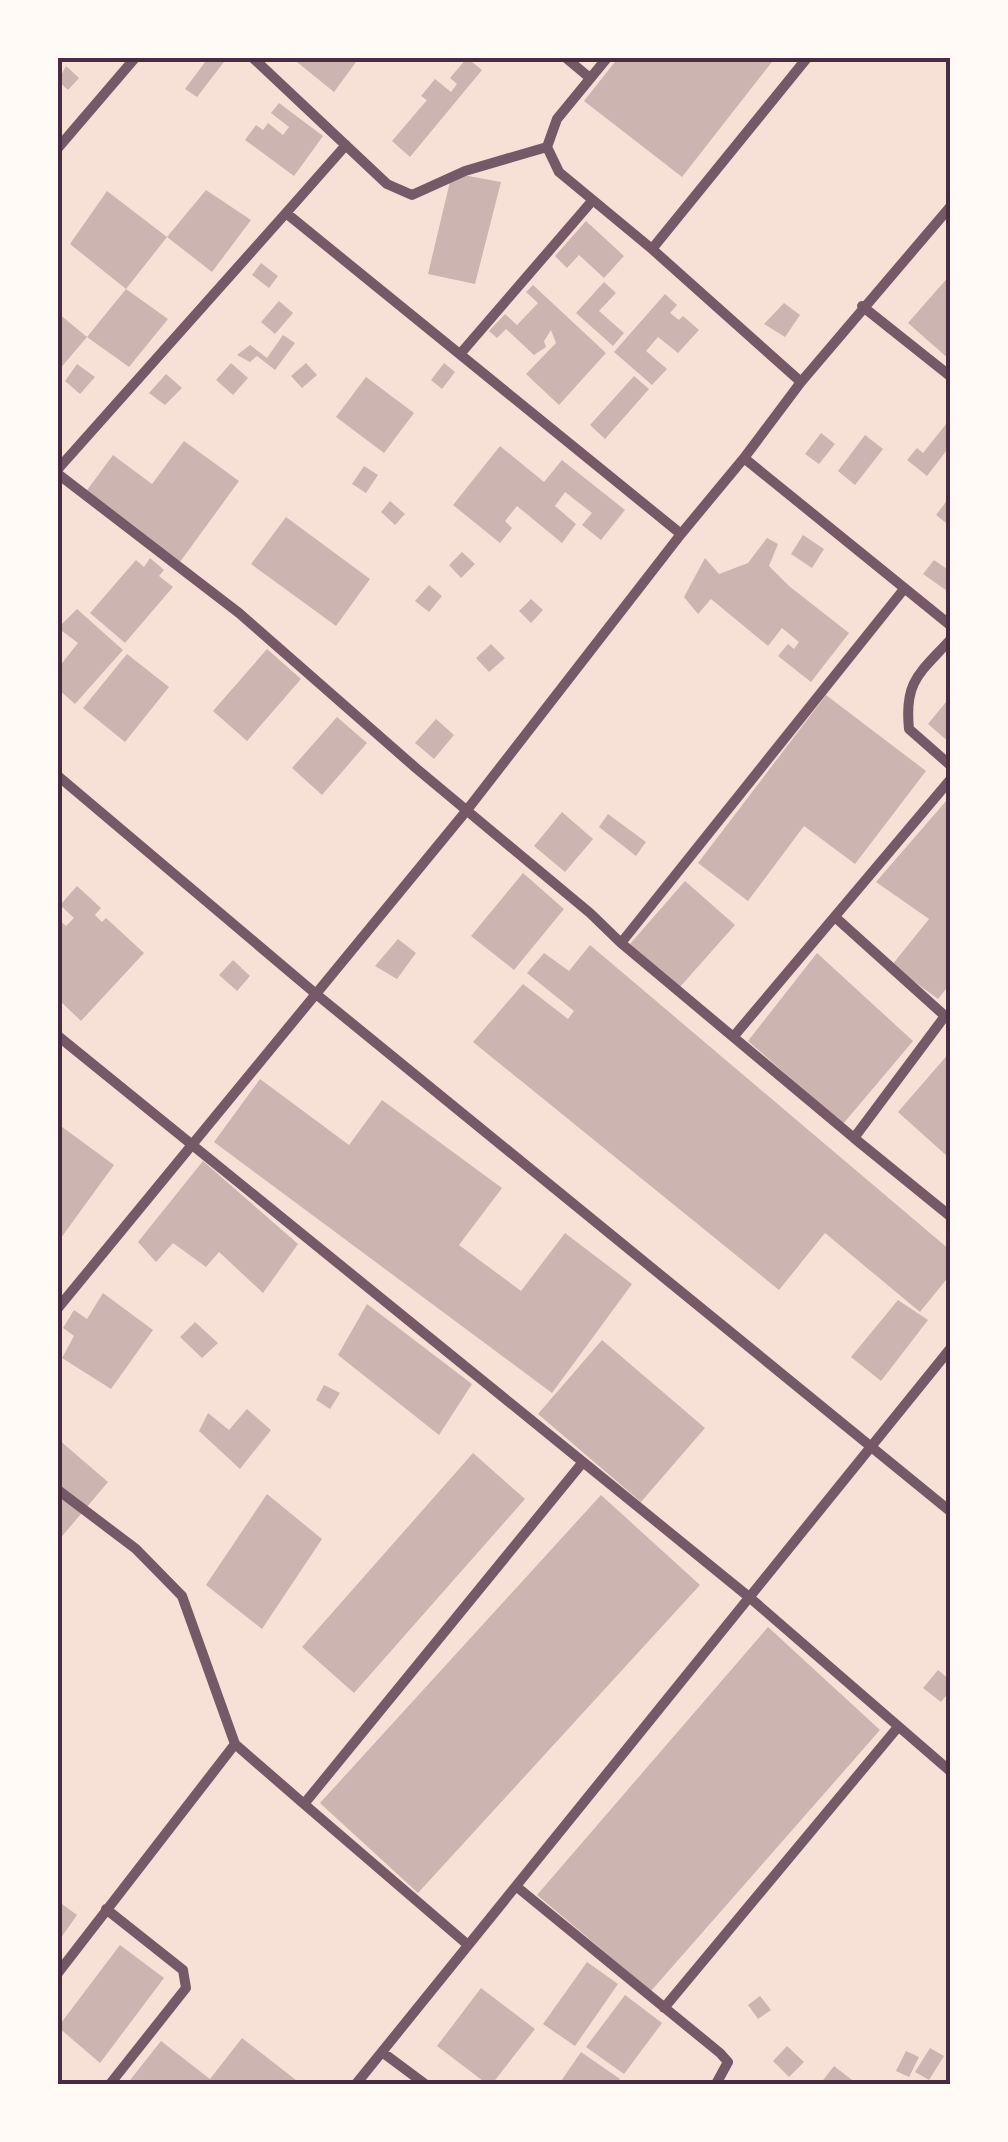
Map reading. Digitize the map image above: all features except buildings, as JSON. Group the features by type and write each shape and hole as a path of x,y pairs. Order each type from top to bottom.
{"street":[{"path":"58,148 135,58"},
{"path":"253,58 387,184 412,195 465,171 548,147"},
{"path":"566,58 590,78"},
{"path":"607,58 557,119 548,147 559,172 801,382"},
{"path":"652,250 807,58"},
{"path":"346,145 58,472 239,613 590,913 621,944 950,1216"},
{"path":"461,353 592,201"},
{"path":"58,1308 467,810 862,306 950,206"},
{"path":"286,213 680,534"},
{"path":"862,306 950,376"},
{"path":"744,458 950,625"},
{"path":"621,944 904,589"},
{"path":"950,640 917,677 906,702 909,729 950,765"},
{"path":"58,776 316,994 950,1511"},
{"path":"734,1036 950,780"},
{"path":"835,917 949,1015 854,1138"},
{"path":"58,1036 750,1597 950,1771"},
{"path":"356,2084 950,1349"},
{"path":"304,1804 584,1462"},
{"path":"58,1490 136,1549 182,1596 235,1744 468,1945"},
{"path":"664,2008 898,1727"},
{"path":"58,1973 235,1744"},
{"path":"517,1886 728,2062 716,2084"},
{"path":"106,1908 183,1970 186,1978 186,1988 110,2084"},
{"path":"382,2052 425,2084"}]}
